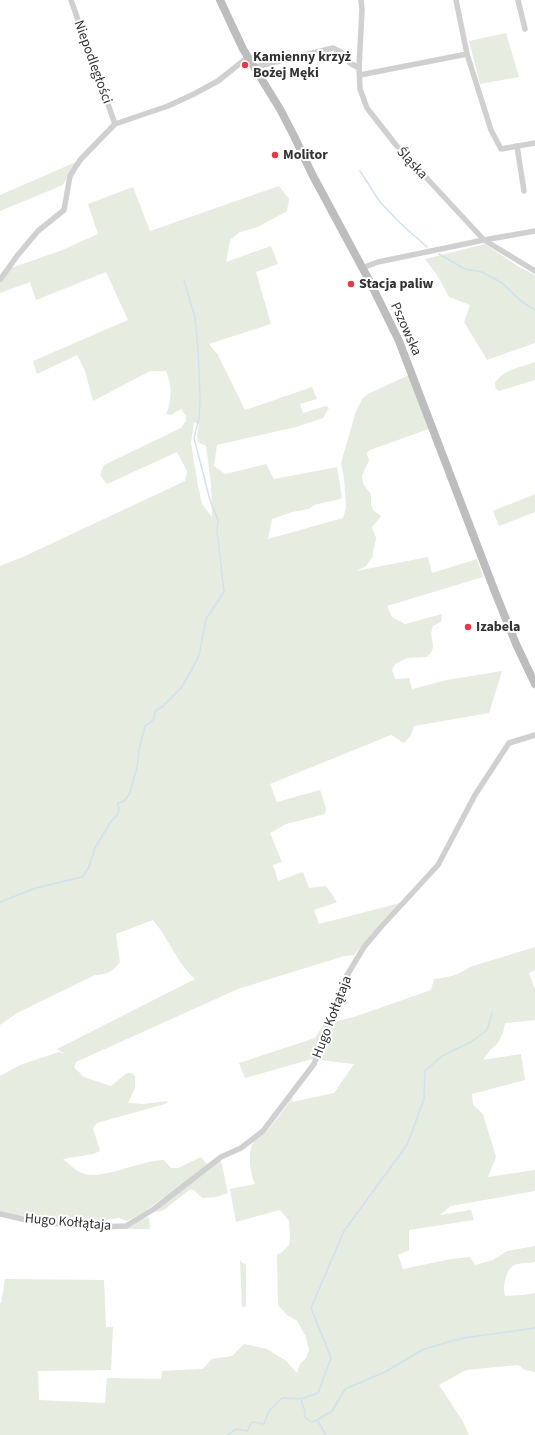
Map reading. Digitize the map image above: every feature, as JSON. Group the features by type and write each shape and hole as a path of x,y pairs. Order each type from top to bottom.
{"main road":[{"name":"Pszowska","path":"220,0 243,49 255,67 294,136 312,174 399,341 495,592 516,644 535,684"}],"street":[{"name":"Niepodległości","path":"71,0 115,124"},
{"name":"Śląska","path":"360,0 362,10 359,68 360,89 367,108 396,145 484,240 535,271"},
{"path":"456,0 467,54 491,130 500,149 535,143"},
{"path":"518,0 525,29"},
{"path":"255,67 333,48 342,52 350,63 359,68"},
{"path":"360,75 467,54"},
{"path":"0,280 17,256 38,231 64,210 70,176 80,160 115,124 168,106 194,94 218,81 248,57"},
{"path":"517,146 524,191"},
{"path":"362,268 378,262 535,231"},
{"name":"Hugo Kołłątaja","path":"0,1214 35,1222 96,1227 126,1226 154,1209 221,1157 241,1148 263,1131 314,1064 346,977 361,951 438,865 475,795 509,744 535,735"}],"shaded area":[{"path":"506,33 519,77 480,84 469,41"},
{"path":"76,162 63,185 0,211 0,195"},
{"path":"279,186 289,199 287,211 258,227 240,232 230,240 226,262 271,246 278,264 256,272 271,324 209,344 218,355 245,410 312,387 317,399 300,404 303,413 326,406 329,408 323,418 296,427 217,445 214,466 225,474 266,464 274,479 337,467 342,497 340,499 314,505 309,509 292,512 272,519 268,539 343,518 346,508 344,477 341,463 356,411 362,399 368,394 409,375 429,429 370,450 367,453 369,461 362,475 363,484 371,494 371,504 373,510 381,516 372,527 376,538 372,558 366,566 356,571 428,557 432,573 477,559 483,577 387,606 392,617 405,624 442,614 441,622 433,626 431,635 433,649 431,653 427,657 407,658 395,664 392,670 395,679 409,678 412,689 447,680 502,671 489,713 414,726 411,735 404,743 391,735 270,784 277,802 320,790 326,808 325,814 286,824 270,833 282,862 273,865 278,881 303,872 309,888 326,886 337,902 314,910 319,924 400,903 354,955 344,956 238,989 76,1062 74,1067 84,1077 111,1086 127,1073 131,1073 135,1076 135,1088 128,1103 143,1104 168,1101 165,1104 97,1123 93,1128 100,1151 93,1154 63,1159 73,1167 82,1173 90,1175 164,1160 171,1168 178,1168 201,1157 208,1166 141,1214 127,1221 119,1218 93,1222 36,1220 0,1212 0,1076 20,1065 59,1052 65,1054 57,1049 195,979 183,966 159,927 153,920 116,934 120,962 115,968 106,973 95,975 17,1013 0,1025 0,566 25,556 185,481 187,471 177,452 107,484 100,475 104,465 181,428 186,421 186,416 181,409 171,415 166,414 170,393 166,371 150,371 93,401 85,371 77,355 37,374 33,361 128,320 106,272 36,300 30,282 0,293 0,284 11,268 60,251 98,234 88,204 133,187 150,231","holes":["194,422 199,425 197,436 198,442 206,446 211,485 212,517 202,504 191,443"]},
{"path":"485,244 519,267 535,275 535,343 487,360 464,322 470,305 449,297 437,275 425,259"},
{"path":"535,362 535,380 499,391 496,389 495,383 502,375"},
{"path":"535,494 535,512 499,526 493,511"},
{"path":"535,947 535,970 529,973 535,990 535,1020 505,1023 503,1033 497,1044 491,1049 483,1060 521,1054 525,1080 472,1094 473,1105 483,1114 496,1157 488,1177 535,1170 535,1191 451,1206 440,1215 471,1210 474,1220 409,1230 409,1250 398,1255 403,1269 451,1259 470,1257 475,1265 493,1260 507,1251 535,1246 535,1262 521,1263 510,1268 506,1277 504,1288 505,1296 535,1293 535,1372 525,1370 518,1365 466,1370 439,1385 462,1420 469,1435 0,1435 0,1303 5,1279 104,1280 106,1327 113,1327 111,1370 38,1371 39,1400 105,1403 107,1378 161,1379 162,1371 203,1369 212,1359 232,1356 244,1344 267,1349 285,1360 297,1373 300,1364 306,1358 309,1350 306,1337 297,1321 287,1315 278,1305 277,1254 281,1253 289,1245 289,1221 280,1210 236,1222 230,1189 255,1184 250,1163 250,1151 252,1146 256,1140 268,1130 293,1097 292,1102 334,1093 354,1064 312,1059 245,1078 239,1063 315,1038 324,1024 354,1017 431,990 434,979 453,976 470,967"},
{"path":"221,1161 228,1193 216,1197 202,1198 194,1190 189,1190 164,1210 157,1212 156,1209 217,1162"},
{"path":"147,1217 149,1218 150,1229 123,1229"},
{"path":"240,1260 242,1263 246,1264 246,1306 242,1307"}],"waterway":[{"path":"360,171 380,202 398,221 427,247"},
{"path":"439,254 465,269 482,272 502,283 521,301 535,310"},
{"path":"0,902 36,888 82,877 89,867 95,848 110,823 118,814 119,808 117,804 124,801 130,793 145,726 153,720 155,711 162,707 181,688 190,673 199,655 206,619 224,592 217,531 218,520 210,500 194,438 199,418 200,398 198,349 195,318 184,280"},
{"path":"228,1435 236,1429 247,1431 252,1422 264,1424 269,1411 282,1398 301,1399 318,1393 331,1358 311,1308 344,1231 407,1145 424,1099 425,1071 442,1056 471,1042 487,1030 492,1013"},
{"path":"317,1420 332,1411 345,1389 385,1372 424,1349 463,1338 535,1328"},
{"path":"301,1400 305,1411 305,1417 311,1422 317,1420 326,1435"}],"place":[{"name":"Kamienny krzyż Bożej Męki","path":"245,65"},
{"name":"Molitor","path":"275,155"},
{"name":"Stacja paliw","path":"351,284"},
{"name":"Izabela","path":"468,627"}]}
